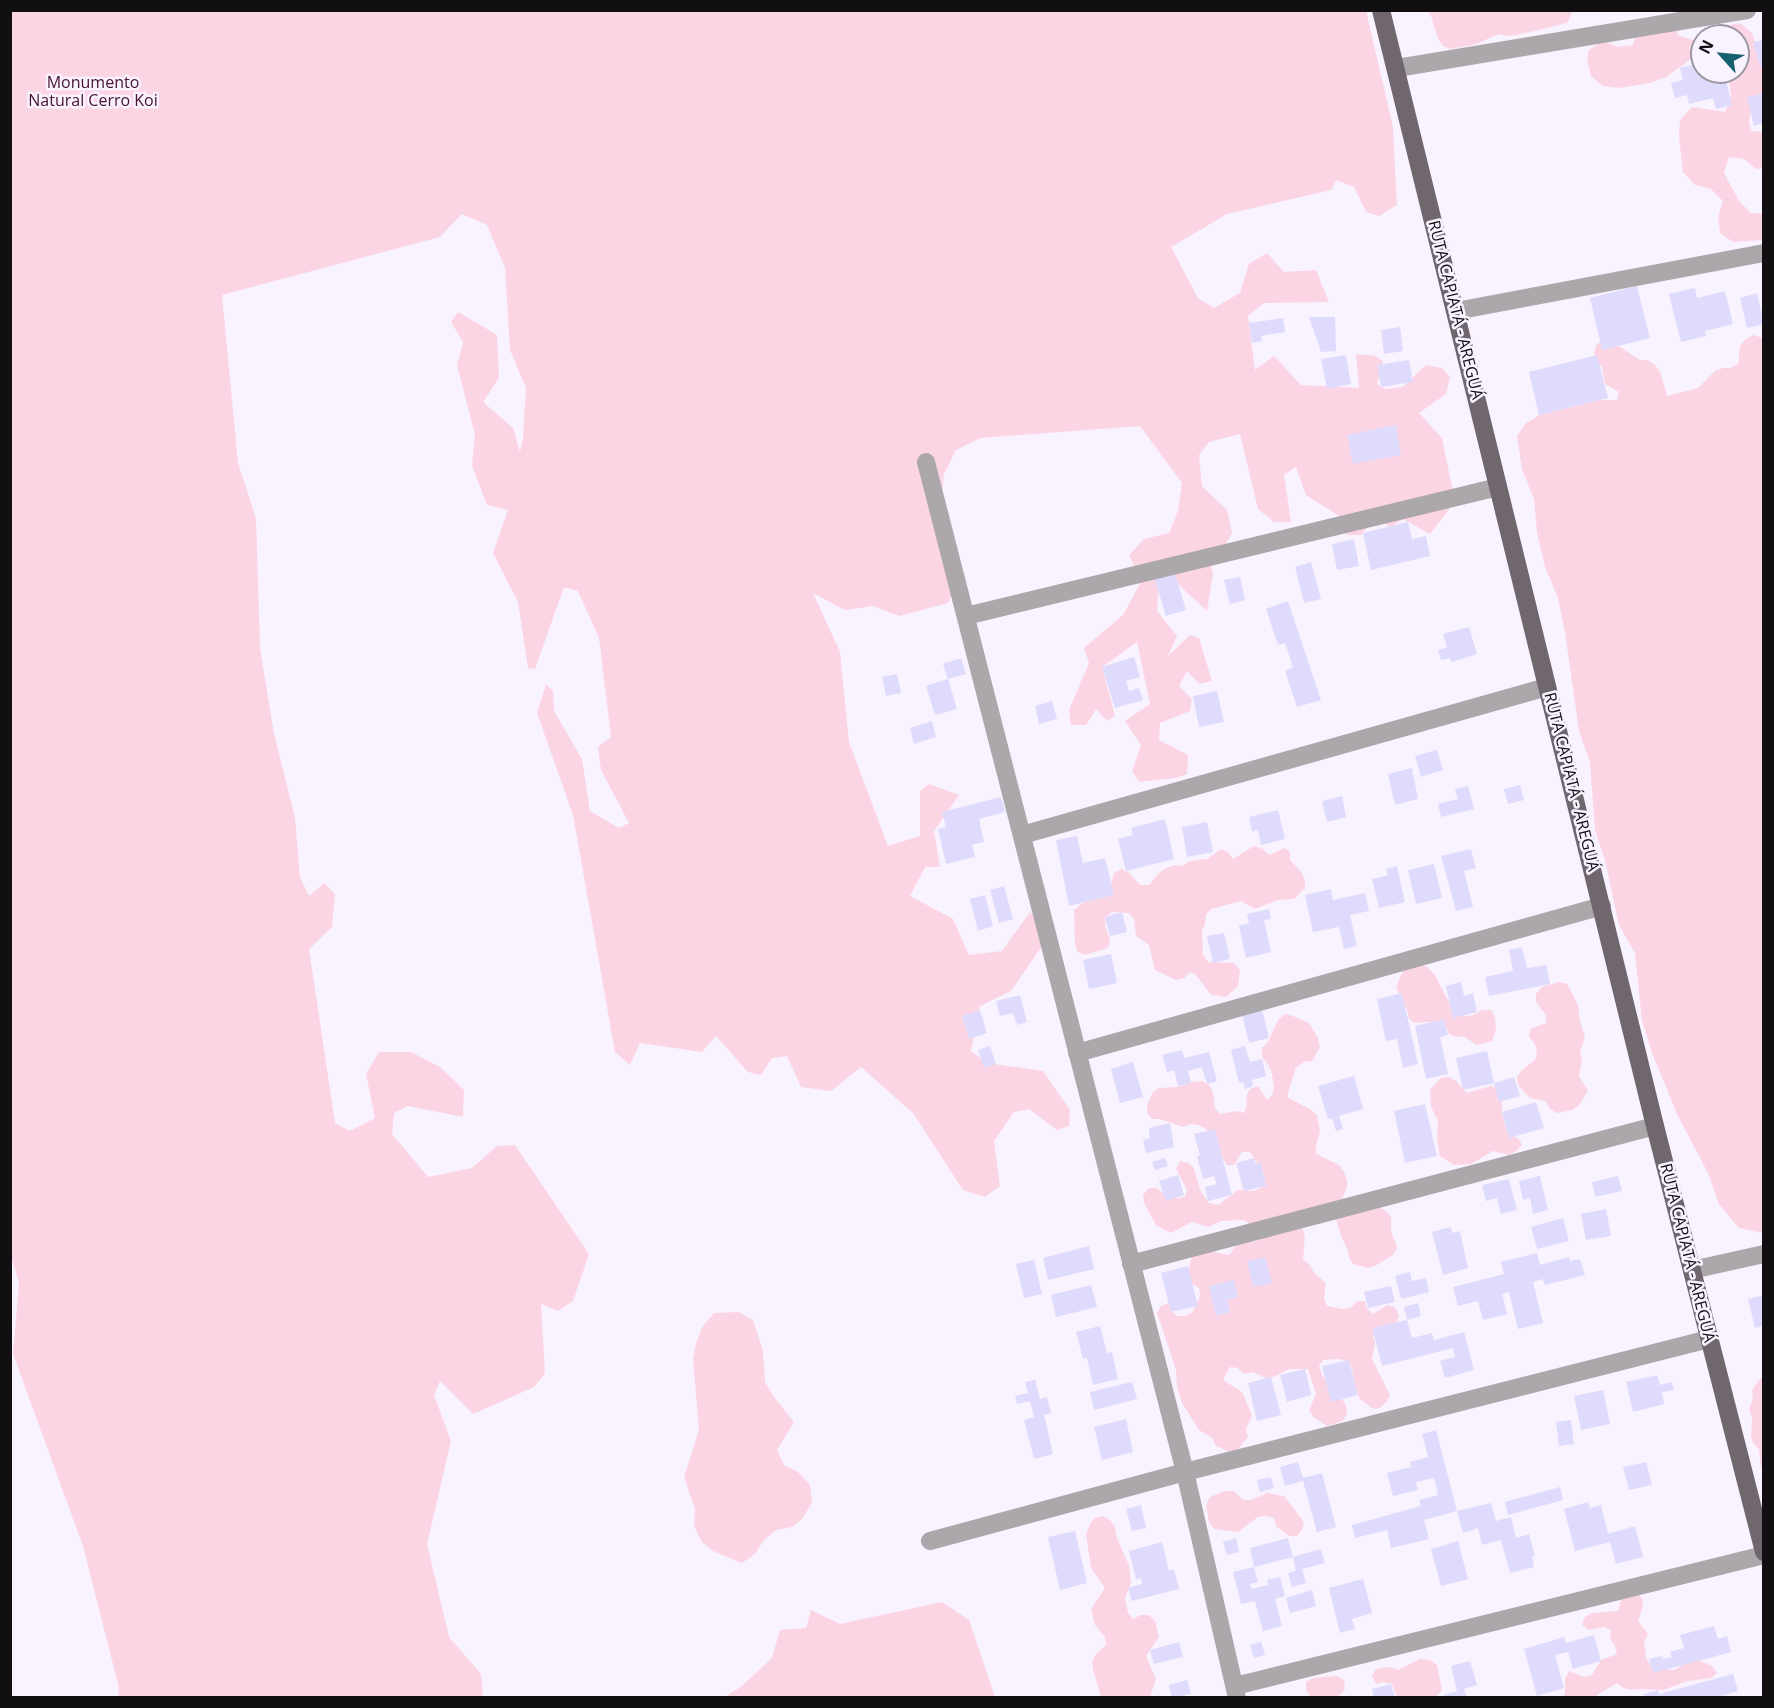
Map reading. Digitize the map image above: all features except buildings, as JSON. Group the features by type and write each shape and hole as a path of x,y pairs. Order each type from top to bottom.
{"main road":[{"name":"RUTA CAPIATÁ - AREGUÁ","path":"1382,10 1655,1126 1764,1554"}],"street":[{"path":"1397,68 1747,10"},
{"path":"1456,311 1764,253"},
{"path":"926,462 1185,1472 1236,1692 1764,1554"},
{"path":"966,616 1498,487"},
{"path":"1022,835 1548,687"},
{"path":"1077,1053 1602,906"},
{"path":"1131,1264 1655,1126"},
{"path":"1692,1270 1764,1254"},
{"path":"930,1541 1185,1472 1709,1339"}],"green space":[{"name":"Monumento Natural Cerro Koi","path":"10,11 1366,11 1393,127 1397,205 1379,216 1366,212 1354,187 1336,180 1331,190 1227,214 1171,247 1198,298 1214,308 1240,293 1249,264 1267,253 1284,272 1316,270 1329,302 1264,303 1248,316 1255,370 1274,356 1301,385 1359,388 1356,354 1375,356 1383,361 1377,384 1385,389 1403,387 1426,365 1442,368 1450,377 1446,394 1419,413 1442,438 1455,502 1430,534 1403,519 1389,528 1378,513 1361,535 1347,535 1342,518 1306,495 1296,467 1284,475 1291,522 1274,522 1258,509 1240,434 1209,442 1199,455 1202,486 1227,510 1232,533 1224,547 1206,550 1213,573 1207,611 1168,575 1159,580 1157,611 1177,636 1168,656 1190,635 1199,638 1212,681 1199,684 1187,671 1179,686 1192,699 1190,711 1160,723 1159,740 1188,755 1187,774 1176,778 1139,782 1132,771 1141,745 1125,721 1150,704 1137,642 1102,667 1115,716 1107,721 1096,709 1086,725 1071,725 1069,710 1089,663 1084,648 1123,615 1142,580 1129,555 1144,539 1169,533 1178,511 1182,483 1140,426 981,438 956,450 944,474 938,530 942,562 956,587 948,603 899,616 873,606 845,610 813,593 840,652 849,742 888,846 920,836 920,791 929,784 959,795 934,831 940,867 925,867 910,896 953,919 969,955 1002,951 1030,912 1049,936 1011,991 980,1006 971,1051 987,1063 1043,1071 1070,1110 1069,1126 1057,1130 1029,1109 1014,1112 994,1141 1000,1186 985,1197 963,1190 913,1113 861,1067 831,1091 801,1087 787,1056 772,1058 761,1075 748,1072 716,1036 702,1052 640,1043 630,1065 615,1052 573,815 537,713 546,684 553,691 554,711 582,759 590,811 619,828 629,823 601,770 598,747 611,737 599,638 578,591 564,587 535,669 528,668 518,602 493,553 508,510 487,505 472,466 475,435 457,365 463,342 451,322 458,312 497,335 499,378 483,402 513,428 520,452 523,438 526,388 510,350 505,268 487,225 462,214 440,237 222,295 238,463 256,518 260,648 274,734 295,818 300,877 309,896 324,883 335,894 332,927 309,949 335,1123 350,1131 375,1118 366,1074 379,1052 411,1052 440,1067 464,1090 463,1117 408,1106 394,1113 392,1134 428,1177 472,1168 497,1146 515,1145 589,1254 573,1301 558,1311 541,1304 545,1373 534,1387 473,1414 440,1381 434,1395 451,1441 427,1544 449,1637 481,1674 483,1697 119,1697 118,1684 83,1546 13,1354 19,1283 10,1252"},
{"path":"1428,11 1573,11 1567,23 1517,35 1499,34 1476,44 1451,49 1443,46 1438,39"},
{"path":"1672,22 1679,36 1690,39 1690,60 1666,77 1650,83 1619,88 1603,86 1591,76 1587,60 1589,50 1603,41 1617,47 1633,45 1638,29"},
{"path":"1750,31 1763,66 1764,101 1752,107 1749,121 1751,131 1763,132 1763,168 1756,169 1744,159 1729,157 1724,173 1739,201 1751,213 1763,214 1763,240 1733,242 1720,233 1718,217 1723,201 1711,189 1695,185 1683,172 1679,137 1680,120 1692,107 1725,112 1731,97 1729,84 1750,84"},
{"path":"1753,335 1763,338 1763,1233 1739,1228 1719,1204 1708,1173 1678,1116 1652,1053 1642,1020 1635,953 1619,925 1605,860 1595,830 1590,762 1579,731 1565,632 1558,598 1545,567 1537,532 1534,499 1522,469 1517,436 1526,423 1540,415 1599,400 1617,400 1619,392 1605,384 1602,367 1594,352 1597,344 1605,341 1620,347 1640,360 1648,360 1655,365 1660,372 1667,396 1698,388 1715,371 1738,364 1740,346"},
{"path":"1254,846 1263,849 1269,855 1284,848 1290,852 1290,860 1305,880 1305,888 1294,899 1278,900 1255,909 1241,901 1211,909 1206,915 1202,931 1203,955 1208,962 1234,963 1240,970 1238,986 1226,997 1211,995 1196,975 1190,972 1184,978 1176,980 1155,970 1149,945 1136,936 1134,919 1129,913 1112,912 1106,917 1105,925 1110,940 1108,948 1085,955 1078,952 1075,944 1074,910 1089,898 1110,888 1114,873 1122,869 1140,885 1149,885 1166,868 1207,859 1221,849 1228,852 1233,859"},
{"path":"1419,964 1427,967 1434,974 1458,1013 1466,1016 1474,1015 1482,1010 1491,1010 1496,1026 1492,1041 1477,1045 1463,1036 1456,1037 1449,1034 1446,1026 1440,1021 1415,1023 1409,1019 1396,987 1403,971"},
{"path":"1559,982 1567,984 1578,1005 1585,1037 1580,1053 1582,1060 1579,1076 1588,1091 1579,1105 1572,1110 1557,1113 1550,1109 1545,1101 1530,1098 1518,1085 1517,1077 1535,1060 1537,1053 1535,1044 1529,1037 1530,1029 1546,1023 1546,1015 1536,1002 1536,994 1542,987"},
{"path":"1285,1014 1309,1023 1318,1038 1320,1047 1312,1061 1304,1062 1296,1067 1287,1097 1317,1115 1320,1131 1316,1154 1339,1165 1347,1180 1347,1187 1341,1202 1378,1205 1391,1216 1391,1232 1397,1247 1394,1254 1368,1268 1353,1264 1349,1258 1336,1218 1302,1228 1305,1236 1303,1260 1326,1283 1324,1299 1327,1306 1351,1308 1357,1301 1365,1301 1367,1309 1373,1314 1388,1305 1396,1308 1399,1316 1396,1323 1374,1328 1373,1336 1375,1344 1372,1359 1390,1395 1380,1408 1373,1409 1360,1399 1354,1385 1352,1367 1346,1361 1323,1360 1319,1366 1322,1375 1342,1399 1347,1415 1342,1421 1327,1426 1313,1417 1309,1410 1316,1394 1308,1369 1289,1369 1274,1377 1266,1378 1252,1372 1244,1374 1238,1368 1230,1367 1223,1380 1242,1392 1252,1415 1246,1429 1248,1437 1238,1449 1230,1452 1216,1446 1212,1438 1199,1430 1182,1403 1177,1387 1176,1370 1157,1313 1161,1306 1169,1303 1171,1311 1178,1316 1186,1316 1193,1312 1200,1296 1199,1288 1192,1284 1189,1268 1191,1259 1196,1253 1204,1250 1229,1255 1245,1238 1254,1242 1262,1239 1246,1221 1239,1220 1222,1221 1208,1227 1192,1222 1171,1233 1156,1225 1144,1203 1143,1195 1149,1188 1157,1188 1169,1199 1185,1197 1187,1190 1176,1169 1180,1161 1194,1168 1200,1190 1209,1203 1218,1205 1238,1190 1254,1191 1262,1187 1265,1180 1263,1172 1250,1152 1242,1152 1234,1165 1227,1165 1206,1129 1198,1125 1191,1124 1183,1127 1160,1119 1152,1119 1147,1113 1147,1105 1153,1092 1159,1088 1177,1087 1202,1081 1209,1085 1213,1092 1215,1108 1220,1114 1237,1111 1244,1113 1247,1105 1246,1097 1250,1089 1258,1086 1267,1100 1273,1094 1274,1086 1271,1070 1262,1056 1262,1048 1268,1042 1278,1020"},
{"path":"1449,1077 1467,1093 1491,1086 1499,1089 1506,1129 1518,1138 1522,1145 1516,1151 1509,1155 1493,1151 1471,1164 1454,1165 1440,1156 1437,1139 1438,1121 1431,1106 1430,1090 1441,1078"},
{"path":"739,1312 753,1320 763,1351 765,1382 794,1422 777,1450 784,1465 798,1472 810,1485 812,1502 803,1518 792,1527 776,1530 764,1540 755,1554 742,1563 713,1551 701,1541 694,1525 695,1509 684,1477 699,1430 693,1359 696,1343 703,1326 714,1313"},
{"path":"1763,1377 1763,1468 1759,1449 1753,1443 1751,1436 1752,1417 1749,1409 1753,1399 1752,1390"},
{"path":"1225,1491 1234,1491 1243,1500 1251,1500 1267,1493 1284,1496 1304,1522 1302,1530 1297,1536 1289,1536 1276,1526 1274,1518 1267,1516 1258,1517 1238,1532 1214,1529 1209,1522 1206,1505 1210,1497"},
{"path":"1103,1516 1115,1527 1129,1566 1131,1583 1125,1598 1128,1613 1133,1619 1141,1615 1149,1615 1155,1621 1159,1637 1146,1656 1156,1679 1150,1697 1101,1697 1093,1669 1092,1661 1106,1645 1105,1637 1095,1625 1091,1609 1105,1588 1091,1568 1086,1534 1095,1518"},
{"path":"1636,1592 1642,1598 1643,1606 1638,1621 1648,1634 1644,1642 1646,1657 1650,1665 1657,1669 1674,1670 1698,1660 1712,1666 1717,1673 1711,1678 1688,1681 1663,1690 1631,1690 1617,1683 1594,1697 1562,1698 1565,1694 1565,1679 1569,1671 1584,1677 1592,1675 1601,1660 1617,1654 1610,1639 1611,1630 1604,1627 1588,1630 1582,1624 1585,1617 1592,1613 1618,1611 1623,1593"},
{"path":"942,1602 969,1620 995,1697 725,1697 742,1686 772,1658 780,1630 806,1628 811,1610 840,1624"},
{"path":"1420,1659 1430,1660 1437,1665 1442,1690 1436,1697 1397,1697 1392,1684 1384,1682 1376,1684 1372,1676 1376,1669 1390,1667 1398,1670"},
{"path":"1337,1676 1344,1680 1345,1689 1340,1695 1311,1697 1306,1690 1306,1682 1313,1678"}]}
